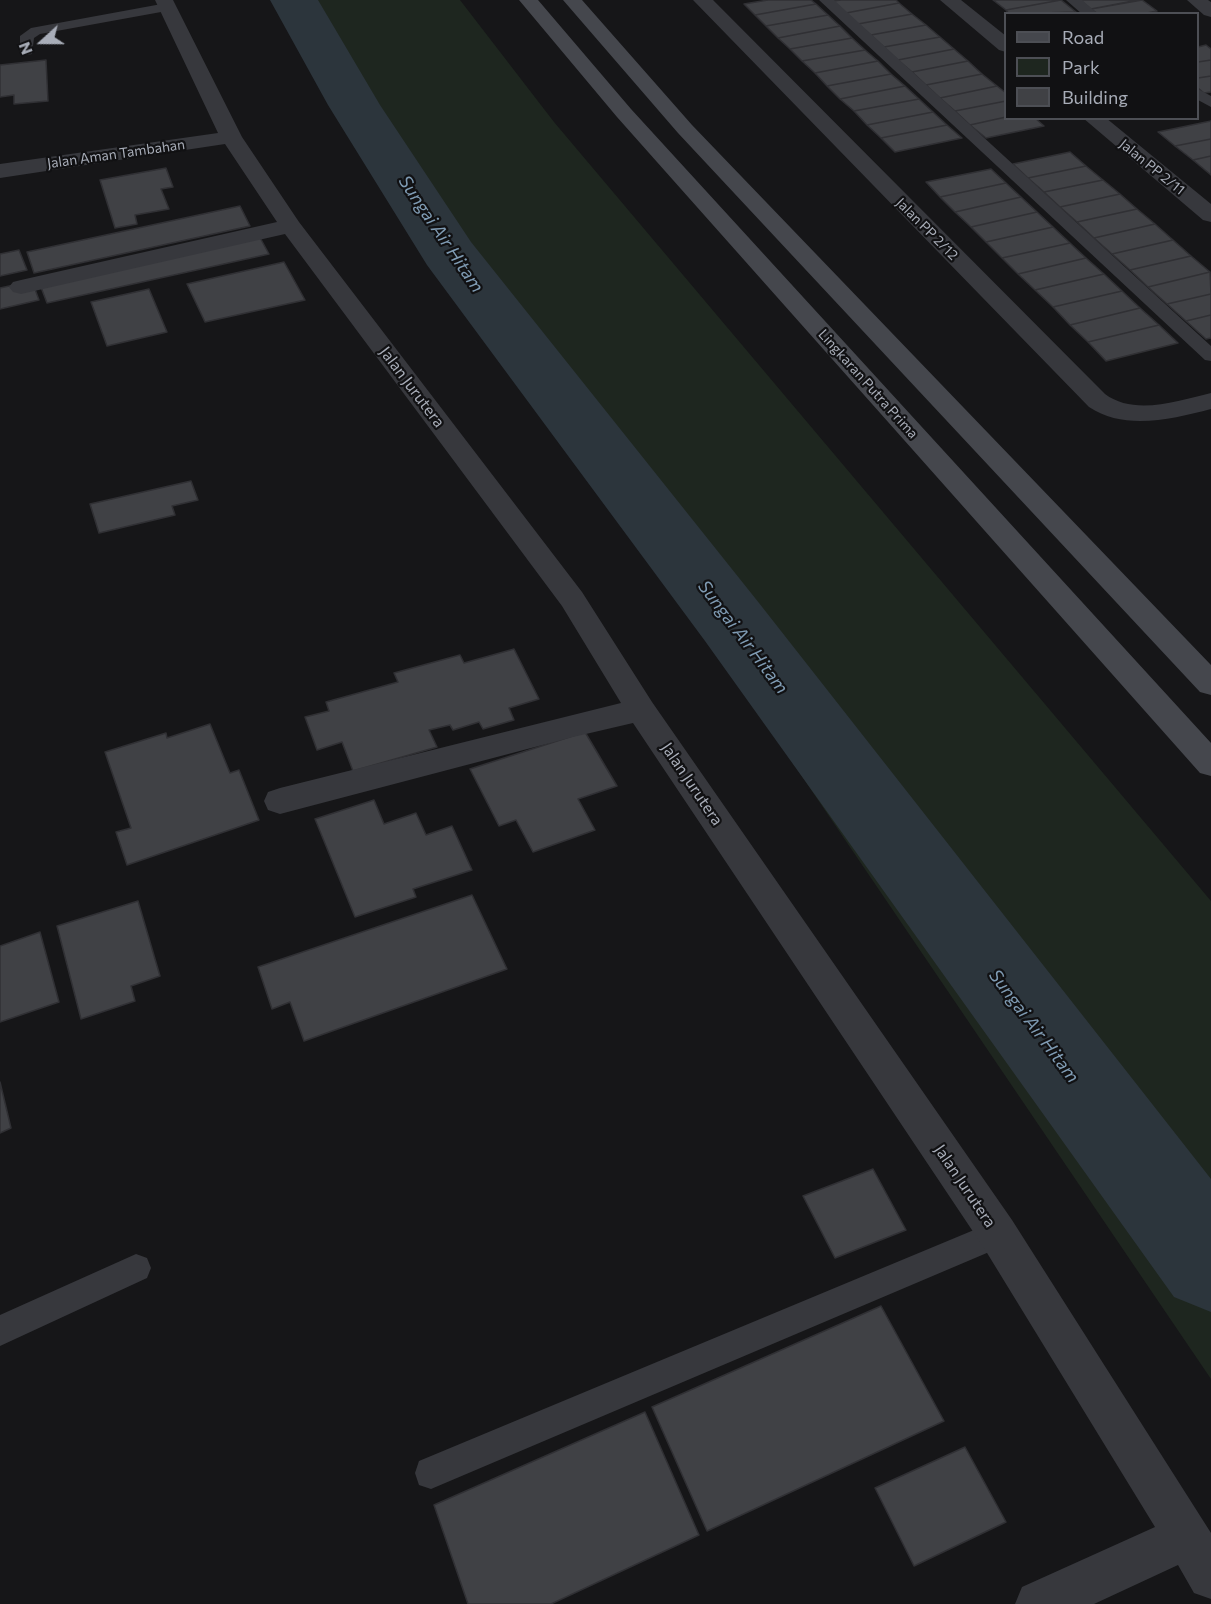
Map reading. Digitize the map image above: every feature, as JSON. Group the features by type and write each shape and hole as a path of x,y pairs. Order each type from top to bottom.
{"main road":[{"name":"Lingkaran Putra Prima","path":"528,0 624,113 1211,764"},
{"path":"572,0 693,138 1211,684"}],"street":[{"name":"Jalan PP 2/12","path":"702,0 1082,387 1103,404 1120,410 1155,414 1211,401"},
{"path":"949,0 1004,45"},
{"path":"1196,0 1211,10"},
{"name":"Jalan Jurutera","path":"165,3 231,137 291,225 572,599 641,710 998,1234 1211,1576"},
{"name":"Jalan PP 2/11","path":"1096,120 1211,215"},
{"name":"Jalan Aman Tambahan","path":"0,171 231,137"},
{"path":"21,287 291,225"},
{"path":"280,801 573,725 641,710"},
{"path":"1039,1604 1135,1562 1186,1536"}],"lane":[{"path":"826,0 1211,356"},
{"path":"1073,0 1088,12"},
{"path":"27,51 27,36 36,31 165,3"},
{"path":"431,1473 998,1234"},
{"path":"0,1331 136,1268"}],"green space":[{"path":"287,0 460,0 554,122 1211,901 1211,1379 381,156"}],"building":[{"path":"768,0 811,0 816,4 755,15 744,4"},
{"path":"896,0 899,3 846,13 833,1"},
{"path":"993,0 1061,0 1006,10"},
{"path":"1061,0 1076,12 1008,12 1006,10"},
{"path":"1080,0 1138,0 1091,9"},
{"path":"1142,0 1157,11 1095,12 1091,9"},
{"path":"899,3 912,14 858,24 846,13"},
{"path":"816,4 828,15 766,26 755,15"},
{"path":"912,14 926,25 871,35 858,24"},
{"path":"828,15 840,26 778,38 766,26"},
{"path":"926,25 940,37 884,47 871,35"},
{"path":"840,26 852,38 790,49 778,38"},
{"path":"940,37 954,49 898,60 884,47"},
{"path":"852,38 865,50 802,61 790,49"},
{"path":"1206,45 1211,49 1211,60 1199,62 1199,47"},
{"path":"954,49 968,61 912,72 898,60"},
{"path":"865,50 878,61 815,73 802,61"},
{"path":"46,60 48,101 14,104 14,95 0,97 0,65"},
{"path":"1211,60 1211,76 1199,78 1199,62"},
{"path":"878,61 891,74 827,86 815,73"},
{"path":"968,61 982,74 926,85 912,72"},
{"path":"891,74 905,86 840,99 827,86"},
{"path":"982,74 997,86 940,98 926,85"},
{"path":"1211,76 1211,92 1204,93 1199,89 1199,78"},
{"path":"905,86 919,99 854,111 840,99"},
{"path":"997,86 1004,91 1004,101 955,111 940,98"},
{"path":"919,99 933,112 867,125 854,111"},
{"path":"1004,101 1004,117 970,125 955,111"},
{"path":"933,112 947,125 881,138 867,125"},
{"path":"1004,117 1004,120 1037,120 1044,126 986,138 970,125"},
{"path":"1211,121 1211,139 1175,146 1158,132"},
{"path":"947,125 962,138 895,152 881,138"},
{"path":"1211,139 1211,156 1193,160 1175,146"},
{"path":"1070,152 1086,166 1028,178 1013,164"},
{"path":"1211,156 1211,175 1193,160"},
{"path":"1086,166 1103,180 1044,192 1028,178"},
{"path":"166,168 173,187 161,189 169,209 135,215 137,224 115,228 100,180"},
{"path":"991,169 1006,183 940,197 926,182"},
{"path":"1103,180 1120,194 1060,207 1044,192"},
{"path":"1006,183 1021,197 955,212 940,197"},
{"path":"1120,194 1137,209 1077,222 1060,207"},
{"path":"1021,197 1037,212 971,227 955,212"},
{"path":"240,206 250,226 34,273 27,252"},
{"path":"1137,209 1155,224 1094,238 1077,222"},
{"path":"1037,212 1053,227 986,242 971,227"},
{"path":"1155,224 1173,240 1112,254 1094,238"},
{"path":"1053,227 1070,243 1002,258 986,242"},
{"path":"258,234 269,254 47,303 39,282"},
{"path":"1173,240 1191,256 1130,270 1112,254"},
{"path":"1070,243 1086,258 1018,274 1002,258"},
{"path":"19,250 27,270 0,276 0,254"},
{"path":"1191,256 1210,272 1148,287 1130,270"},
{"path":"1086,258 1104,274 1035,290 1018,274"},
{"path":"284,262 305,300 205,322 187,284"},
{"path":"1210,272 1211,294 1167,304 1148,287"},
{"path":"1104,274 1122,291 1053,307 1035,290"},
{"path":"32,281 39,300 0,309 0,288"},
{"path":"149,289 167,332 107,346 91,302"},
{"path":"1122,291 1140,308 1070,325 1053,307"},
{"path":"1211,294 1211,315 1186,321 1167,304"},
{"path":"1140,308 1159,325 1088,342 1070,325"},
{"path":"1211,315 1211,338 1206,339 1186,321"},
{"path":"1159,325 1178,343 1106,361 1088,342"},
{"path":"191,481 198,500 172,506 175,515 99,533 90,504"},
{"path":"514,649 539,699 509,708 514,720 483,729 479,722 453,730 450,725 429,730 437,747 353,771 342,742 317,750 305,717 329,711 326,702 398,682 394,673 460,655 464,663"},
{"path":"210,724 230,773 239,770 259,820 127,865 116,832 131,828 105,752 166,733 167,738"},
{"path":"585,732 617,786 578,799 595,830 533,852 516,820 499,826 470,769"},
{"path":"374,800 384,824 416,813 426,835 452,826 472,870 413,889 416,897 355,917 315,819"},
{"path":"472,895 507,969 304,1041 290,1002 272,1009 258,967"},
{"path":"138,901 160,976 131,986 135,1001 81,1019 57,926"},
{"path":"40,932 59,1002 0,1022 0,946"},
{"path":"0,1082 11,1128 0,1133"},
{"path":"873,1169 906,1230 835,1258 803,1196"},
{"path":"881,1306 944,1421 707,1531 652,1407"},
{"path":"645,1412 699,1535 551,1604 468,1604 434,1505"},
{"path":"965,1447 1006,1522 914,1566 875,1488"}],"waterway":[{"name":"Sungai Air Hitam","path":"294,0 354,105 448,252 732,622 1211,1262"}]}
